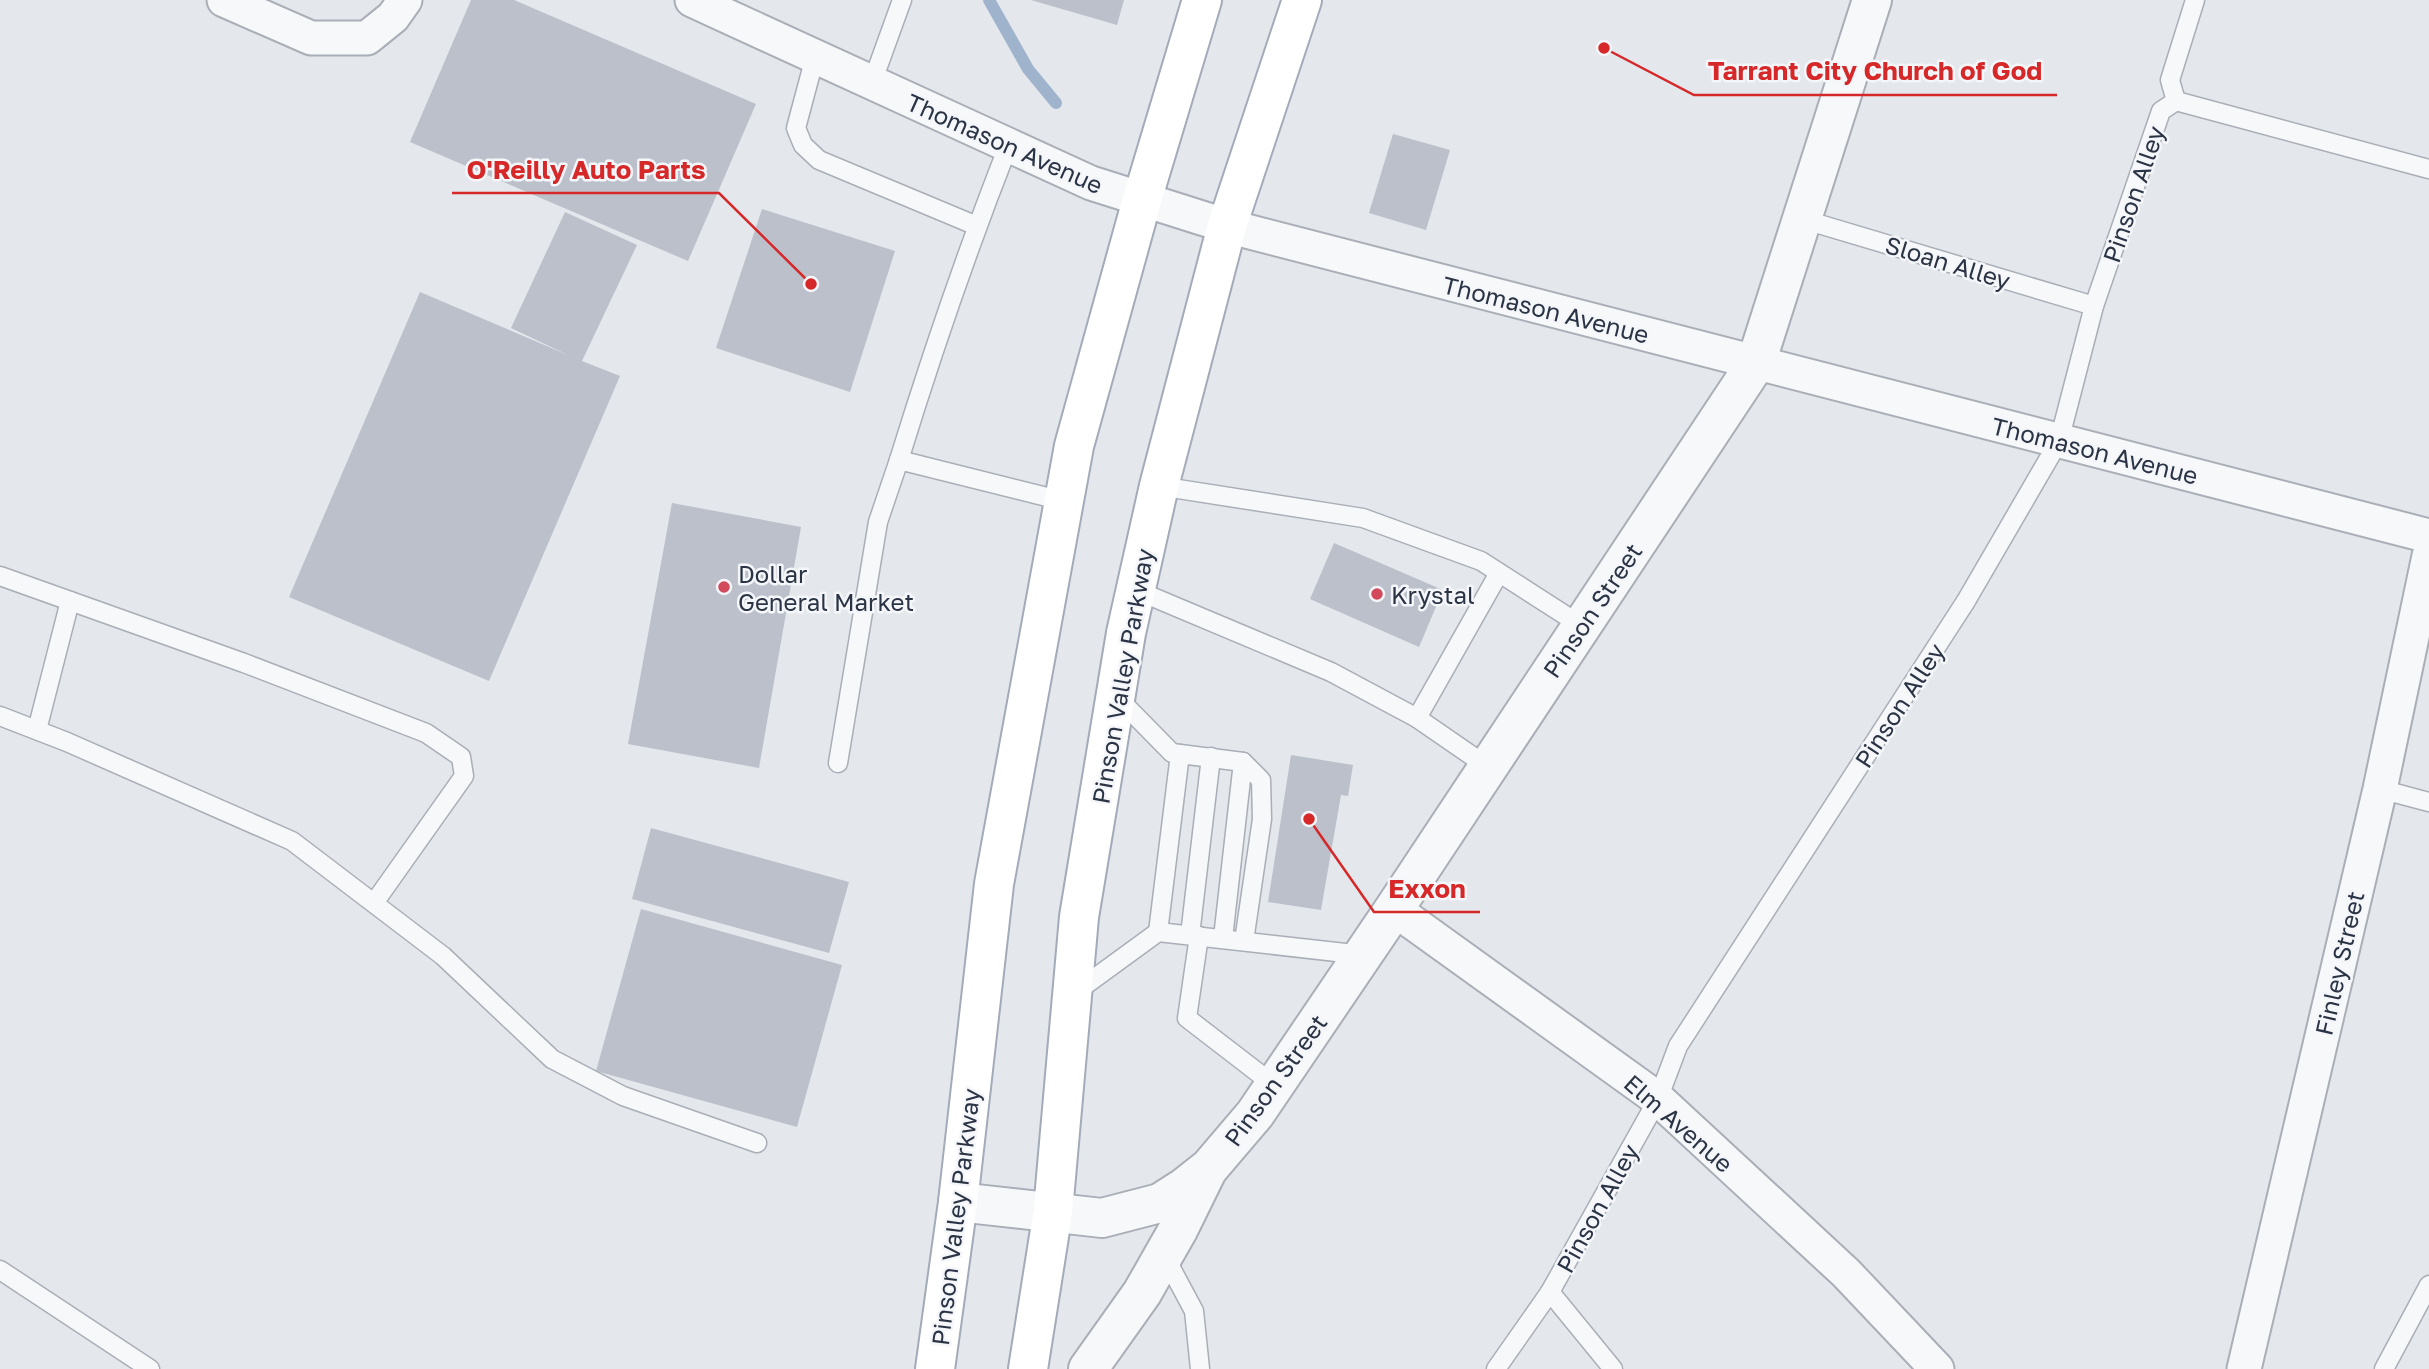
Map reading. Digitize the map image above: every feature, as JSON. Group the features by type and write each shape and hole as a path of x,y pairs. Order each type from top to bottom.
{"main road":[{"name":"Pinson Valley Parkway","path":"935,1369 958,1202 994,884 1063,501 1074,446 1142,200 1202,0"},
{"name":"Pinson Valley Parkway","path":"1028,1369 1053,1212 1079,917 1136,590 1159,486 1227,226 1302,0"}],"street":[{"path":"224,0 311,38 367,38 393,17 405,0"},
{"name":"Thomason Avenue","path":"692,0 1091,183 1142,200 1227,226 2429,536"},
{"name":"Pinson Street","path":"958,1202 1102,1218 1160,1203 1209,1168 1255,1114 1756,363 1872,0"},
{"name":"Finley Street","path":"2249,1367 2380,789 2429,556"},
{"name":"Elm Avenue","path":"1394,909 1658,1099 1846,1273 1937,1369"},
{"name":"Pinson Street","path":"1088,1369 1142,1293 1209,1168"}],"lane":[{"path":"872,83 902,0"},
{"name":"Pinson Alley","path":"1496,1369 1550,1292 1658,1099 1678,1046 1966,601 2059,441 2094,306 2161,111 2176,101 2170,80 2195,0"},
{"path":"815,57 796,128 803,145 819,160 977,226"},
{"path":"2176,101 2429,169"},
{"path":"838,763 878,522 932,354 1009,144"},
{"name":"Sloan Alley","path":"1802,219 2094,306"},
{"path":"899,460 1063,501"},
{"path":"1159,486 1363,518 1481,561 1582,626"},
{"path":"1417,718 1499,573"},
{"path":"0,576 244,663 426,733 461,757 464,776 374,902"},
{"path":"1136,590 1331,672 1417,718 1488,767"},
{"path":"37,730 70,601"},
{"path":"1116,696 1172,752 1243,762 1261,780 1262,819 1244,941"},
{"path":"0,716 292,842 443,956 552,1059 623,1096 757,1143"},
{"path":"1158,932 1180,754"},
{"path":"1211,757 1187,1018 1274,1085"},
{"path":"1223,938 1243,762"},
{"path":"2380,789 2429,802"},
{"path":"1073,994 1158,932 1363,955"},
{"path":"1164,1255 1194,1311 1200,1369"},
{"path":"0,1270 150,1369"},
{"path":"2384,1369 2429,1285"},
{"path":"1550,1292 1613,1369"}],"building":[{"path":"471,0 514,0 756,104 688,261 410,142"},
{"path":"1031,0 1124,0 1117,25"},
{"path":"1393,134 1450,150 1426,230 1369,213"},
{"path":"762,209 895,251 850,392 716,348"},
{"path":"565,212 637,245 582,361 620,376 489,681 289,597 420,292 568,355 511,328"},
{"name":"Dollar General Market","path":"672,503 801,527 759,768 628,744"},
{"name":"Krystal","path":"1334,543 1443,590 1419,647 1310,599"},
{"path":"1291,755 1353,765 1348,796 1341,795 1321,910 1268,902"},
{"path":"651,828 849,882 829,953 632,899"},
{"path":"641,909 842,965 797,1127 596,1071"}],"waterway":[{"path":"989,0 1028,69 1056,103"}],"place":[{"name":"Tarrant City Church of God","path":"1604,48"},
{"name":"O'Reilly Auto Parts","path":"811,284"},
{"name":"Dollar General Market","path":"724,587"},
{"name":"Krystal","path":"1377,594"},
{"name":"Exxon","path":"1309,819"}]}
